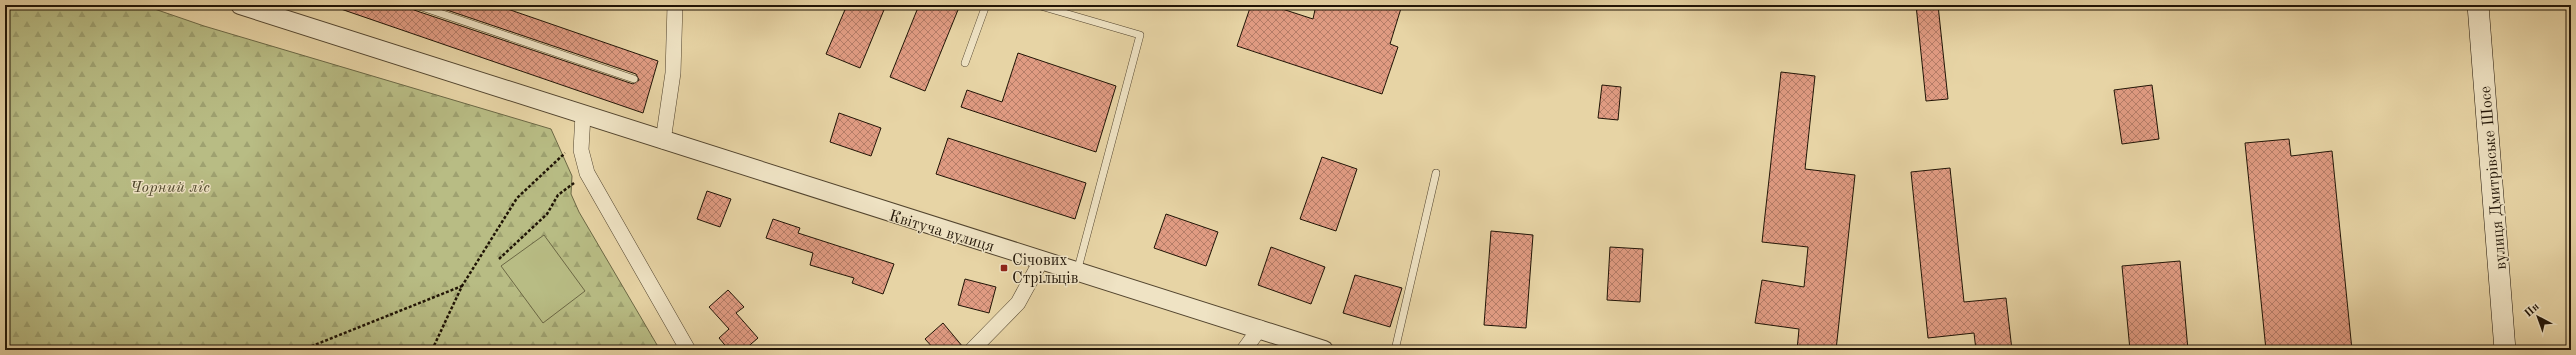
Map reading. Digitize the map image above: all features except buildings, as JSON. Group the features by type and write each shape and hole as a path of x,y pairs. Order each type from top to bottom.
{"main road":[{"name":"вулиця Дмитрівське Шосе","path":"2478,5 2505,350"}],"street":[{"name":"Квітуча вулиця","path":"240,5 1041,261 1260,328 1324,350"},
{"path":"663,141 672,73 675,5"},
{"path":"583,115 581,150 587,173 688,350"},
{"path":"972,350 1018,303 1041,261"},
{"path":"1244,350 1260,328"}],"lane":[{"path":"416,5 634,79"},
{"path":"965,63 986,5"},
{"path":"1037,5 1140,35 1077,272"},
{"path":"1395,350 1436,173"}],"path":[{"path":"432,350 462,286 518,198 582,138"},
{"path":"498,259 547,214 558,195 587,173"},
{"path":"302,350 462,286"}],"green space":[{"name":"Чорний ліс","path":"5,5 143,5 204,26 551,129 572,176 571,194 579,212 660,350 5,350"},
{"path":"544,235 585,291 543,323 501,266"}],"place":[{"name":"Січових Стрільців","path":"1004,268"}]}
